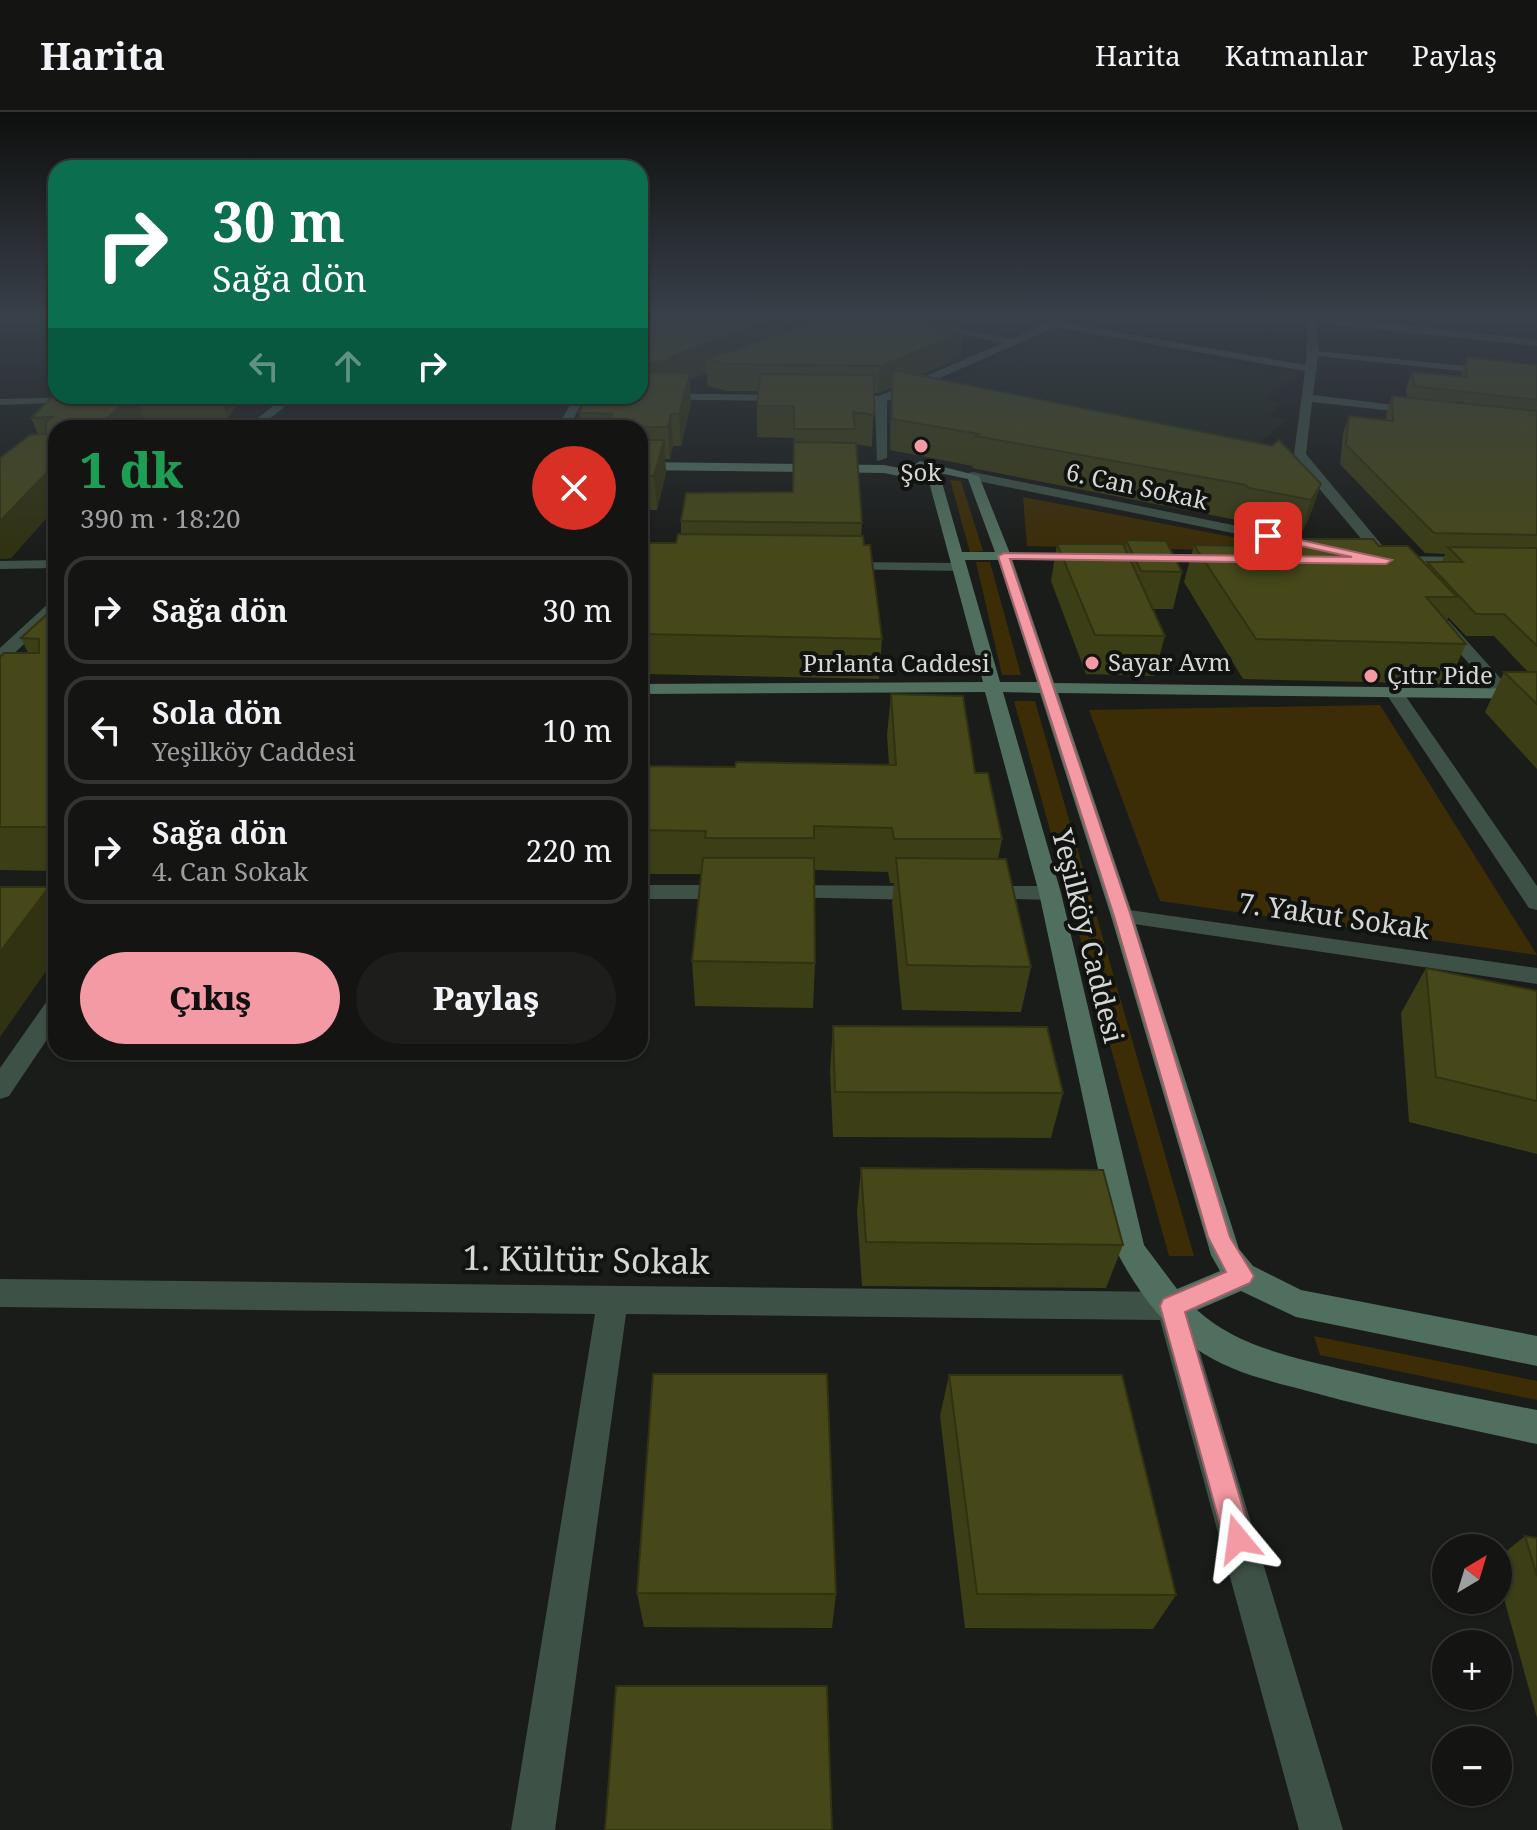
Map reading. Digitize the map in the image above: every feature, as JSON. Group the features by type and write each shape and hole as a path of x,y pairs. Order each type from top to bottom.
{"street":[{"path":"834,398 881,399 892,395"},
{"path":"648,396 803,398"},
{"path":"1428,412 1307,398 1300,454 1377,562 1537,562"},
{"path":"881,399 882,463"},
{"path":"1,401 48,400"},
{"path":"262,420 282,404"},
{"path":"648,454 882,463 973,476"},
{"path":"648,466 882,463 935,479 973,476"},
{"path":"1295,468 1311,471"},
{"name":"6. Can Sokak","path":"973,476 1318,556"},
{"name":"Yeşilköy Caddesi","path":"973,476 1004,556 1122,916 1219,1237 1226,1255 1242,1276"},
{"name":"Yeşilköy Caddesi","path":"935,479 1050,893 1130,1248 1147,1277 1203,1335 1239,1356 1363,1390 1537,1427"},
{"path":"832,566 958,562 1004,556 1099,557"},
{"path":"1131,557 1243,559"},
{"path":"0,565 48,564"},
{"path":"0,657 48,612"},
{"path":"1436,616 1505,694"},
{"name":"Pırlanta Caddesi","path":"648,689 992,687 1537,694"},
{"path":"1394,692 1537,903"},
{"path":"648,892 1050,893"},
{"name":"7. Yakut Sokak","path":"1122,916 1537,976"},
{"path":"0,1089 48,1019"},
{"path":"1321,1830 1172,1306 1242,1276 1296,1303 1537,1351"},
{"name":"1. Kültür Sokak","path":"0,1293 1172,1306"},
{"path":"533,1830 613,1298"}],"shaded area":[{"path":"1000,395 1270,395 1265,399 1281,403 1269,416 1287,420 1251,449"},
{"path":"950,480 961,481 983,551 970,552"},
{"path":"1023,497 1264,543 1262,551 1027,546"},
{"path":"976,562 990,562 1021,675 1002,675"},
{"path":"1014,701 1035,701 1194,1256 1169,1256"},
{"path":"1380,705 1537,955 1160,901 1089,710"},
{"path":"1314,1336 1537,1381 1537,1400 1320,1355"}],"building":[{"path":"648,395 684,395 679,414 671,414 668,427 648,427 648,420 610,420 612,414 579,413 583,404 648,404"},
{"path":"758,395 874,395 874,415 853,412 855,429 794,429 794,406 757,406"},
{"path":"892,395 1019,395 1272,446 1279,440 1321,484 1311,500 892,419"},
{"path":"1495,395 1537,395 1537,400"},
{"path":"1392,396 1537,411 1537,535 1434,533 1346,445 1349,416 1393,421"},
{"path":"48,401 48,404 123,404 105,420 31,418"},
{"path":"48,420 48,471 0,521 0,458 30,435 46,434"},
{"path":"648,440 664,440 654,476 648,476"},
{"path":"794,442 856,443 862,523 681,521 686,493 793,492"},
{"path":"1281,530 1293,530 1288,539 1373,539 1379,546 1408,546 1457,597 1426,597 1466,644 1256,639 1194,545 1294,547"},
{"path":"678,534 863,536 864,545 870,545 882,639 648,634 648,543 676,543"},
{"path":"1126,540 1166,541 1182,572 1141,571"},
{"path":"1057,544 1123,544 1165,636 1095,635"},
{"path":"1448,547 1537,548 1537,646 1504,614 1476,614 1427,562 1463,562"},
{"path":"48,613 48,827 0,827 0,657 4,653 39,653 39,639 21,638"},
{"path":"1504,672 1537,672 1537,704"},
{"path":"891,694 963,696 975,773 988,773 1002,839 894,839 892,828 814,826 814,838 705,838 706,831 648,830 648,766 735,767 736,762 896,765"},
{"path":"703,858 814,858 815,963 692,961"},
{"path":"896,858 1006,859 1031,967 907,965"},
{"path":"0,887 48,887 48,888 0,952"},
{"path":"1426,968 1537,991 1537,1101 1436,1077"},
{"path":"833,1026 1047,1027 1063,1093 835,1092"},
{"path":"861,1168 1103,1170 1123,1245 866,1242"},
{"path":"653,1374 827,1374 836,1594 637,1593"},
{"path":"949,1375 1122,1375 1176,1595 977,1594"},
{"path":"1525,1536 1537,1538 1537,1576"},
{"path":"616,1686 827,1686 832,1830 605,1830"}],"place":[{"name":"Şok","path":"921,446"},
{"name":"Sayar Avm","path":"1092,663"},
{"name":"Çıtır Pide","path":"1371,676"}],"route":[{"path":"1238,1539 1172,1306 1242,1276 1226,1255 1219,1237 1122,916 1004,556 1386,560 1268,536"}]}
